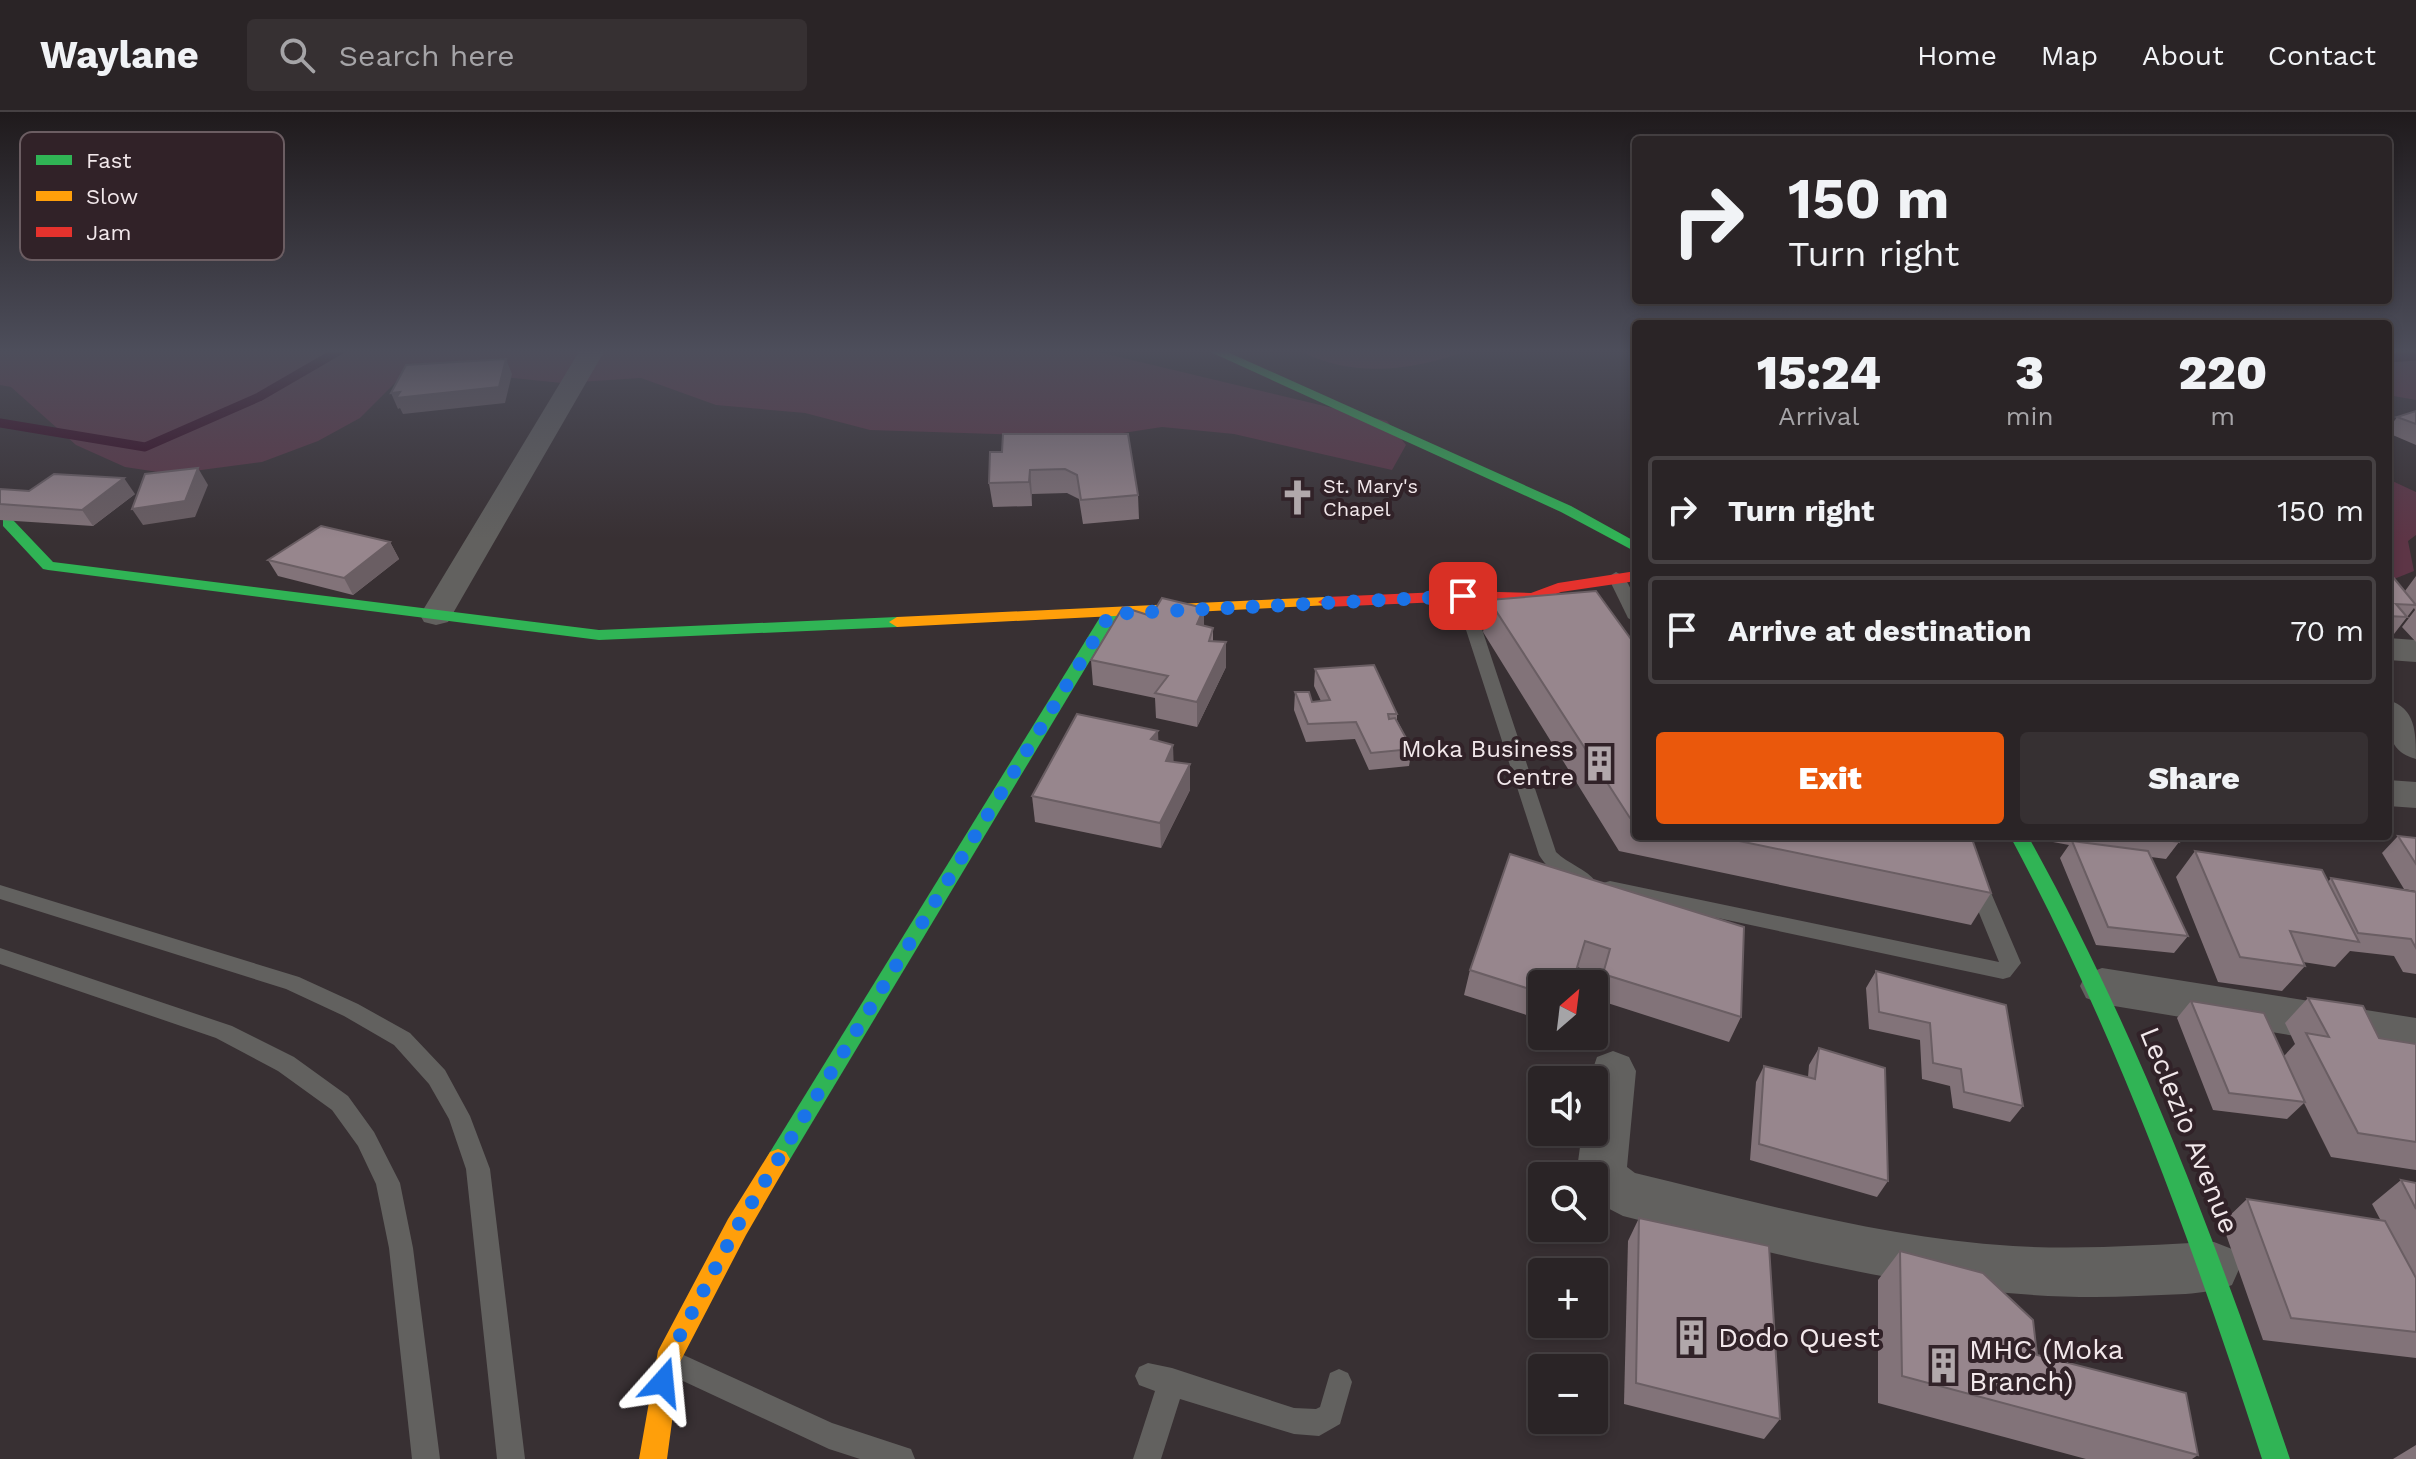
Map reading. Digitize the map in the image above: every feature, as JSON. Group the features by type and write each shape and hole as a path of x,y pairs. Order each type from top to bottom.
{"street":[{"path":"436,615 556,413"},
{"path":"1352,413 1566,509 1632,546"},
{"path":"8,523 48,566 599,635 1463,596 1533,598 1558,588 1632,576"},
{"path":"653,1459 667,1360 737,1227 1110,614"},
{"path":"2392,649 2416,651"},
{"path":"2392,717 2416,747"},
{"path":"2392,793 2416,795"},
{"name":"Leclezio Avenue","path":"2021,840 2060,903 2102,986 2214,1267 2276,1459"},
{"path":"2102,986 2416,1037"},
{"path":"1613,1071 1602,1169 1609,1183 1623,1193 1799,1236 1984,1268 2096,1272 2214,1267"}],"lane":[{"path":"1616,577 1632,610"},
{"path":"1463,596 1548,855 1560,868 1580,880 2003,971 2011,963 1966,856"},
{"path":"0,892 292,983 402,1039 437,1077 459,1116 478,1169 511,1459"},
{"path":"0,956 224,1032 286,1064 340,1103 366,1139 388,1183 401,1248 426,1459"},
{"path":"667,1360 829,1435 901,1459"},
{"path":"1147,1459 1160,1378 1294,1421 1319,1423 1331,1415 1339,1382"}],"shaded area":[{"path":"40,413 365,413 318,441 262,462 171,474 125,467 76,445"},
{"path":"805,413 1353,413 1387,421 1406,445 1392,470 1234,434 1162,427 1110,435 1058,436 870,430"},
{"path":"2392,481 2416,492 2416,535 2408,541 2414,571 2394,579"}],"building":[{"path":"2416,413 2416,424 2397,417"},
{"path":"1003,434 1128,434 1138,495 1081,500 1077,475 1065,469 1030,470 1029,482 989,483 990,452 1002,452"},
{"path":"198,468 185,501 132,509 145,474"},
{"path":"54,474 124,478 82,510 0,504 0,489 29,491"},
{"path":"321,526 390,542 344,578 268,560"},
{"path":"2392,576 2416,605 2396,604 2407,617 2392,616"},
{"path":"1596,591 1632,640 1632,819 1630,818 1489,600"},
{"path":"1162,598 1204,608 1197,624 1213,628 1209,641 1226,642 1197,702 1155,693 1168,676 1091,660 1123,607 1151,616"},
{"path":"1374,665 1397,714 1388,714 1389,719 1395,718 1412,749 1371,753 1356,722 1308,724 1295,692 1309,692 1312,702 1330,700 1315,669"},
{"path":"1077,714 1158,731 1151,739 1173,745 1166,761 1190,764 1160,823 1032,796"},
{"path":"2398,836 2416,838 2416,864"},
{"path":"1734,840 1972,840 1991,893"},
{"path":"2072,841 2148,851 2188,936 2108,927"},
{"path":"2195,851 2322,870 2359,942 2290,931 2305,966 2240,957"},
{"path":"1510,854 1744,927 1741,1017 1608,976 1608,970 1604,970 1610,949 1585,941 1576,970 1528,970 1528,989 1470,970"},
{"path":"2331,878 2416,892 2416,948 2411,939 2358,933"},
{"path":"1876,971 2006,1005 2023,1106 1964,1092 1961,1069 1933,1063 1930,1023 1879,1012"},
{"path":"2308,998 2363,1006 2379,1038 2416,1044 2416,1142 2358,1133 2306,1033 2329,1037"},
{"path":"2191,1001 2264,1013 2305,1102 2229,1093"},
{"path":"1819,1048 1885,1068 1888,1181 1759,1144 1764,1066 1815,1079"},
{"path":"2401,1180 2416,1183 2416,1209"},
{"path":"2247,1199 2385,1221 2416,1278 2416,1332 2291,1318"},
{"name":"Dodo Quest","path":"1639,1218 1769,1246 1780,1419 1636,1383"},
{"path":"1900,1251 1983,1273 2033,1320 2037,1355 2186,1393 2198,1455 1902,1376"}],"waterway":[{"path":"0,423 145,447 223,413"}],"traffic: fast":[{"path":"1352,413 1566,509 1632,546"},
{"path":"8,523 48,566 599,635 897,622"},
{"path":"778,1159 1110,614"},
{"path":"2021,840 2097,986 2164,1140 2276,1459"}],"traffic: slow":[{"path":"897,622 1326,602"},
{"path":"653,1459 667,1360 737,1227 778,1159"}],"traffic: jam":[{"path":"1326,602 1463,596 1533,598 1558,588 1632,577"}],"place":[{"name":"St. Mary's Chapel","path":"1297,497"},
{"name":"Moka Business Centre","path":"1600,763"},
{"name":"Dodo Quest","path":"1692,1337"},
{"name":"MHC (Moka Branch)","path":"1943,1365"}],"route":[{"path":"663,1382 667,1360 737,1227 1110,614 1463,596"}]}
